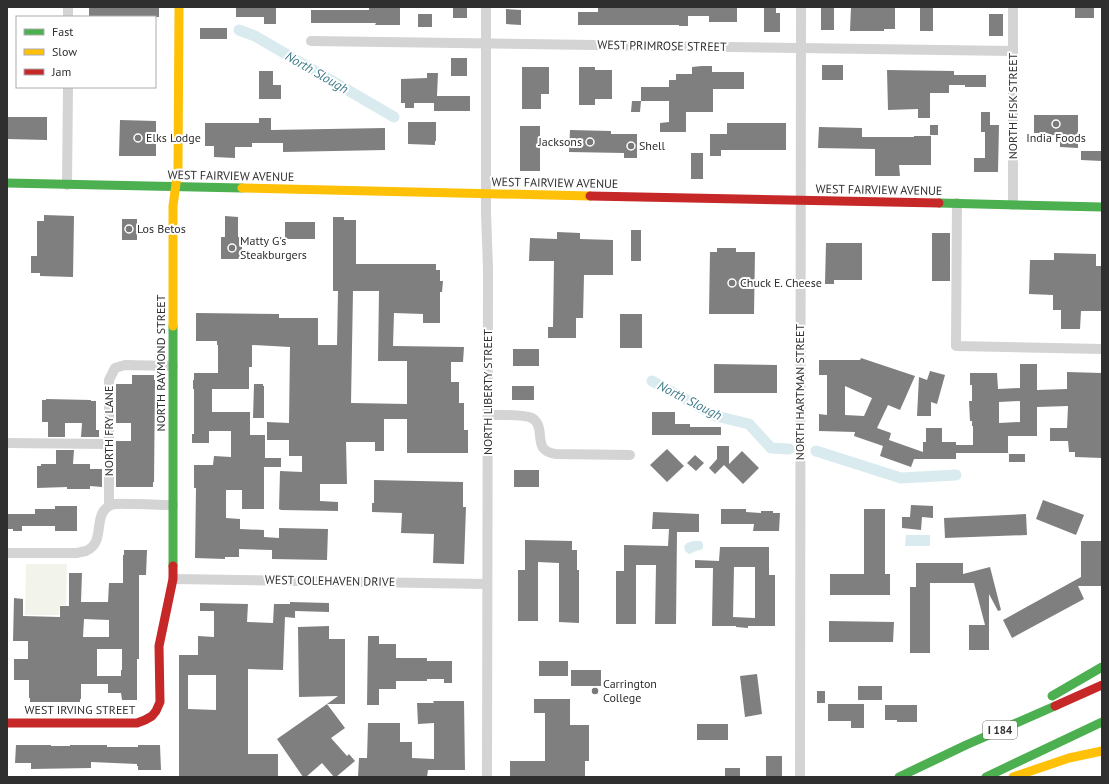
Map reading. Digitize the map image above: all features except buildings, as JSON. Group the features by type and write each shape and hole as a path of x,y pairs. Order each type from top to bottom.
{"main road":[{"name":"NORTH RAYMOND STREET","path":"153,716 160,702 160,646 173,578 173,206 178,169 179,7"},
{"name":"WEST FAIRVIEW AVENUE","path":"7,183 1102,206"},
{"path":"966,745 1102,667"},
{"name":"I 184","path":"899,777 1102,684"},
{"name":"WEST IRVING STREET","path":"7,723 137,723 153,716"},
{"path":"986,777 1102,722"},
{"path":"1013,777 1069,758 1102,751"}],"street":[{"name":"NORTH LIBERTY STREET","path":"486,7 486,194 488,269 487,777"},
{"name":"NORTH HARTMAN STREET","path":"800,777 801,7"},
{"name":"NORTH FISK STREET","path":"1013,7 1013,205"},
{"name":"WEST PRIMROSE STREET","path":"311,41 1013,50"},
{"path":"67,185 68,88"},
{"path":"957,203 956,346 1102,349"},
{"name":"NORTH FRY LANE","path":"109,506 109,380 115,368 125,365 173,366"},
{"path":"488,415 525,416 533,419 540,428 540,439 543,448 548,453 630,455"},
{"path":"7,443 109,444"},
{"path":"7,553 77,553 86,551 96,541 101,516 109,506 118,504 173,505"},
{"name":"WEST COLEHAVEN DRIVE","path":"173,578 488,584"}],"shaded area":[{"path":"906,535 930,535 930,546 905,546"},
{"path":"693,541 701,541 703,548 689,554 685,551 684,546"},
{"path":"26,564 67,564 66,605 60,605 59,615 25,615"}],"waterway":[{"name":"North Slough","path":"239,30 255,36 394,117"},
{"name":"North Slough","path":"652,381 716,416 749,424 771,448 789,449"},
{"name":"North Slough","path":"816,451 901,478 956,475"}],"traffic: fast":[{"path":"7,183 242,188"},
{"path":"939,203 1102,207"},
{"path":"173,326 173,566"},
{"path":"1052,696 1102,667"},
{"path":"899,777 966,745 1055,706"},
{"path":"986,777 1102,722"}],"traffic: slow":[{"path":"173,326 173,206 178,169 179,7"},
{"path":"242,188 590,196"},
{"path":"1013,777 1069,758 1102,751"}],"traffic: jam":[{"path":"590,196 939,203"},
{"path":"7,723 137,723 152,716 160,702 159,646 173,579 173,566"},
{"path":"1055,706 1102,685"}],"place":[{"name":"India Foods","path":"1056,124"},
{"name":"Elks Lodge","path":"138,138"},
{"name":"Jacksons","path":"590,142"},
{"name":"Shell","path":"631,146"},
{"name":"Los Betos","path":"129,229"},
{"name":"Matty G's Steakburgers","path":"232,248"},
{"name":"Chuck E. Cheese","path":"732,283"},
{"name":"Carrington College","path":"595,691"}]}
